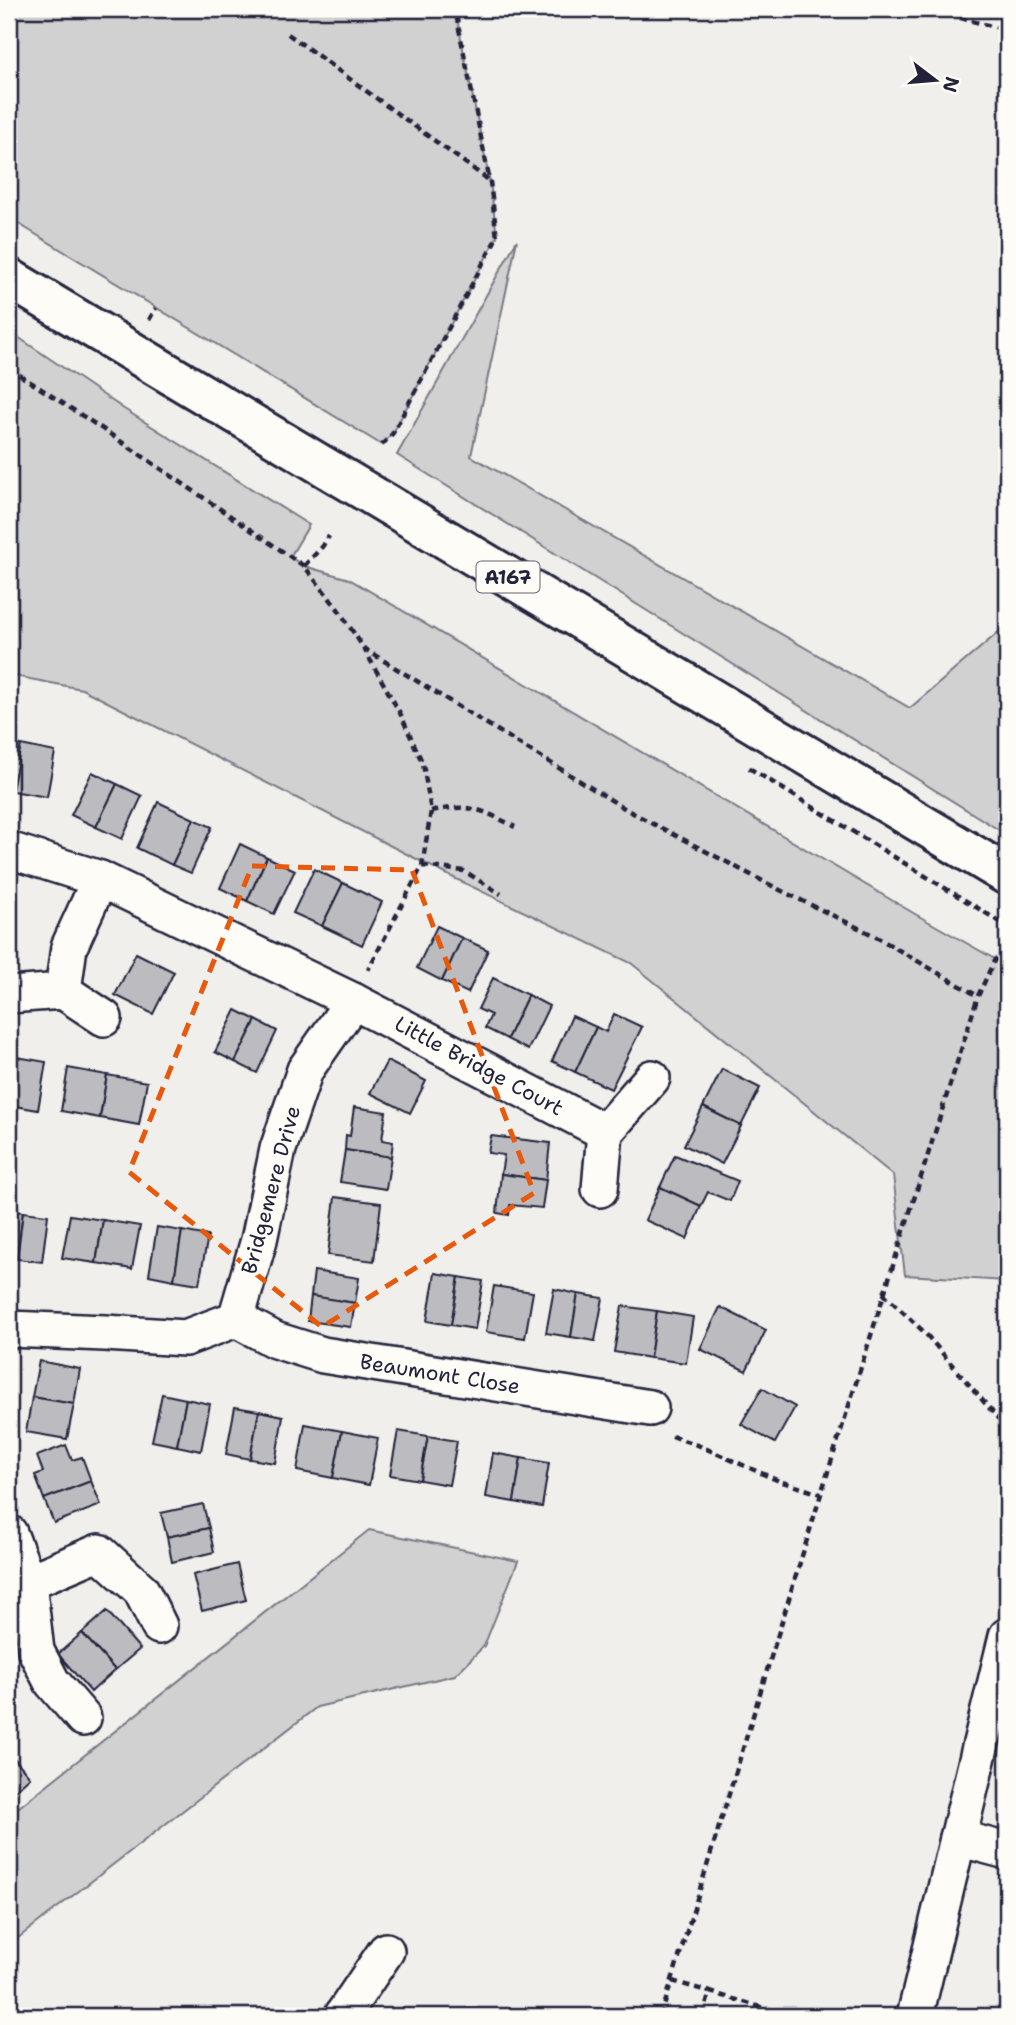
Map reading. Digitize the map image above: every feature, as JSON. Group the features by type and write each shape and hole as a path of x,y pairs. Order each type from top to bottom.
{"highway":[{"name":"A167","path":"9,278 1007,875"}],"street":[{"path":"9,850 100,879 353,1001"},
{"path":"63,992 69,947 100,879"},
{"path":"9,995 63,992 104,1018"},
{"name":"Little Bridge Court","path":"353,1001 605,1132"},
{"name":"Bridgemere Drive","path":"236,1319 259,1240 278,1149 305,1070 353,1001"},
{"path":"600,1189 605,1132 652,1078"},
{"path":"9,1329 185,1338 236,1319"},
{"name":"Beaumont Close","path":"236,1319 275,1340 323,1355 658,1421"},
{"path":"9,1533 30,1599 36,1651 52,1682 83,1718"},
{"path":"30,1599 99,1552 141,1590 159,1626"},
{"path":"915,2016 1007,1636"},
{"path":"958,1838 1007,1851"},
{"path":"342,2016 386,1951"}],"path":[{"path":"382,445 393,433 497,237 490,182 455,9"},
{"path":"925,9 1007,30"},
{"path":"288,34 490,182"},
{"path":"9,368 304,566 338,609 400,713 423,764 431,811 422,866 353,1001"},
{"path":"304,566 329,536"},
{"path":"362,647 629,811 871,934 978,996"},
{"path":"431,811 458,806 484,811 515,827"},
{"path":"422,866 464,871 500,894"},
{"path":"661,2016 883,1293 978,996 994,961 1007,945"},
{"path":"883,1293 925,1333 1007,1429"},
{"path":"658,1421 700,1446 779,1481 821,1494"},
{"path":"672,1982 791,2016"},
{"path":"703,2016 710,1992"}],"highlighted area":[{"path":"252,866 412,870 534,1193 322,1327 129,1172"}],"shaded area":[{"path":"9,9 455,9 490,182 497,237 393,433 382,445 9,218"},
{"path":"517,240 471,456 910,708 1007,625 1007,835 397,455"},
{"path":"9,331 124,409 309,525 290,557 304,566 349,579 1007,966 1007,1281 905,1275 893,1175 631,963 454,878 82,689 9,675"},
{"path":"369,1530 518,1561 484,1646 455,1675 317,1707 9,1945 9,1815"}],"building":[{"path":"9,743 21,745 12,791 9,790"},
{"path":"21,745 55,752 47,797 12,791"},
{"path":"92,772 117,784 96,827 71,815"},
{"path":"117,784 142,796 122,839 96,827"},
{"path":"158,802 194,819 172,865 137,848"},
{"path":"194,819 212,827 191,873 172,865"},
{"path":"240,844 267,857 247,901 220,888"},
{"path":"267,857 295,870 274,914 247,901"},
{"path":"314,869 343,883 322,926 293,913"},
{"path":"343,883 382,902 362,945 322,926"},
{"path":"9,917 16,918 13,940 9,939"},
{"path":"437,926 462,938 442,981 417,968"},
{"path":"462,938 488,950 468,993 442,981"},
{"path":"136,953 174,972 153,1014 115,995"},
{"path":"493,978 528,995 507,1039 485,1028 491,1015 478,1009"},
{"path":"528,995 549,1006 528,1050 507,1039"},
{"path":"236,1010 256,1020 235,1062 215,1052"},
{"path":"614,1014 642,1027 611,1089 575,1072 596,1027 606,1032"},
{"path":"572,1016 596,1027 575,1072 552,1061"},
{"path":"256,1020 277,1031 257,1073 235,1062"},
{"path":"11,1056 46,1062 38,1110 9,1105"},
{"path":"387,1061 426,1081 410,1113 370,1093"},
{"path":"68,1068 107,1075 100,1118 61,1111"},
{"path":"722,1069 760,1088 741,1126 703,1107"},
{"path":"107,1075 147,1082 139,1125 100,1118"},
{"path":"354,1107 386,1112 382,1140 393,1142 391,1157 345,1150"},
{"path":"703,1107 741,1126 722,1164 684,1145"},
{"path":"491,1136 550,1143 546,1180 501,1174 504,1155 488,1153"},
{"path":"345,1150 391,1157 386,1189 340,1182"},
{"path":"675,1155 738,1181 730,1201 708,1192 701,1206 660,1187"},
{"path":"501,1174 546,1180 542,1208 510,1205 509,1215 497,1213"},
{"path":"660,1187 701,1206 687,1239 645,1220"},
{"path":"335,1197 381,1203 374,1261 328,1255"},
{"path":"9,1210 23,1212 17,1259 9,1258"},
{"path":"23,1212 48,1215 42,1262 17,1259"},
{"path":"70,1215 103,1220 96,1263 62,1258"},
{"path":"103,1220 140,1226 132,1269 96,1263"},
{"path":"157,1227 182,1231 174,1280 149,1275"},
{"path":"182,1231 208,1236 199,1284 174,1280"},
{"path":"314,1271 359,1278 355,1303 311,1296"},
{"path":"435,1273 459,1277 451,1325 427,1321"},
{"path":"459,1277 483,1281 475,1329 451,1325"},
{"path":"494,1286 533,1292 525,1338 486,1332"},
{"path":"554,1289 578,1294 571,1337 546,1333"},
{"path":"578,1294 603,1298 595,1341 571,1337"},
{"path":"311,1296 355,1303 351,1327 308,1321"},
{"path":"622,1306 657,1311 650,1358 614,1352"},
{"path":"720,1307 766,1330 746,1371 700,1349"},
{"path":"657,1311 693,1317 686,1363 650,1358"},
{"path":"39,1361 80,1369 74,1404 32,1397"},
{"path":"762,1388 795,1407 775,1443 741,1424"},
{"path":"162,1394 186,1399 177,1446 152,1441"},
{"path":"32,1397 74,1404 67,1439 26,1432"},
{"path":"186,1399 210,1404 201,1451 177,1446"},
{"path":"235,1407 259,1411 250,1459 226,1454"},
{"path":"259,1411 283,1416 275,1463 250,1459"},
{"path":"305,1424 342,1431 333,1478 297,1471"},
{"path":"342,1431 378,1438 369,1485 333,1478"},
{"path":"398,1431 428,1436 420,1480 390,1475"},
{"path":"428,1436 457,1441 449,1485 420,1480"},
{"path":"66,1445 72,1460 82,1457 91,1481 44,1499 35,1475 43,1472 37,1456"},
{"path":"493,1453 521,1458 514,1502 486,1497"},
{"path":"521,1458 549,1463 542,1507 514,1502"},
{"path":"91,1481 101,1505 54,1523 44,1499"},
{"path":"203,1504 209,1528 167,1537 161,1513"},
{"path":"209,1528 214,1552 172,1562 167,1537"},
{"path":"237,1564 246,1600 202,1611 193,1575"},
{"path":"107,1611 140,1649 115,1670 82,1633"},
{"path":"82,1633 115,1670 91,1692 58,1654"},
{"path":"9,1752 30,1777 9,1796"}]}
